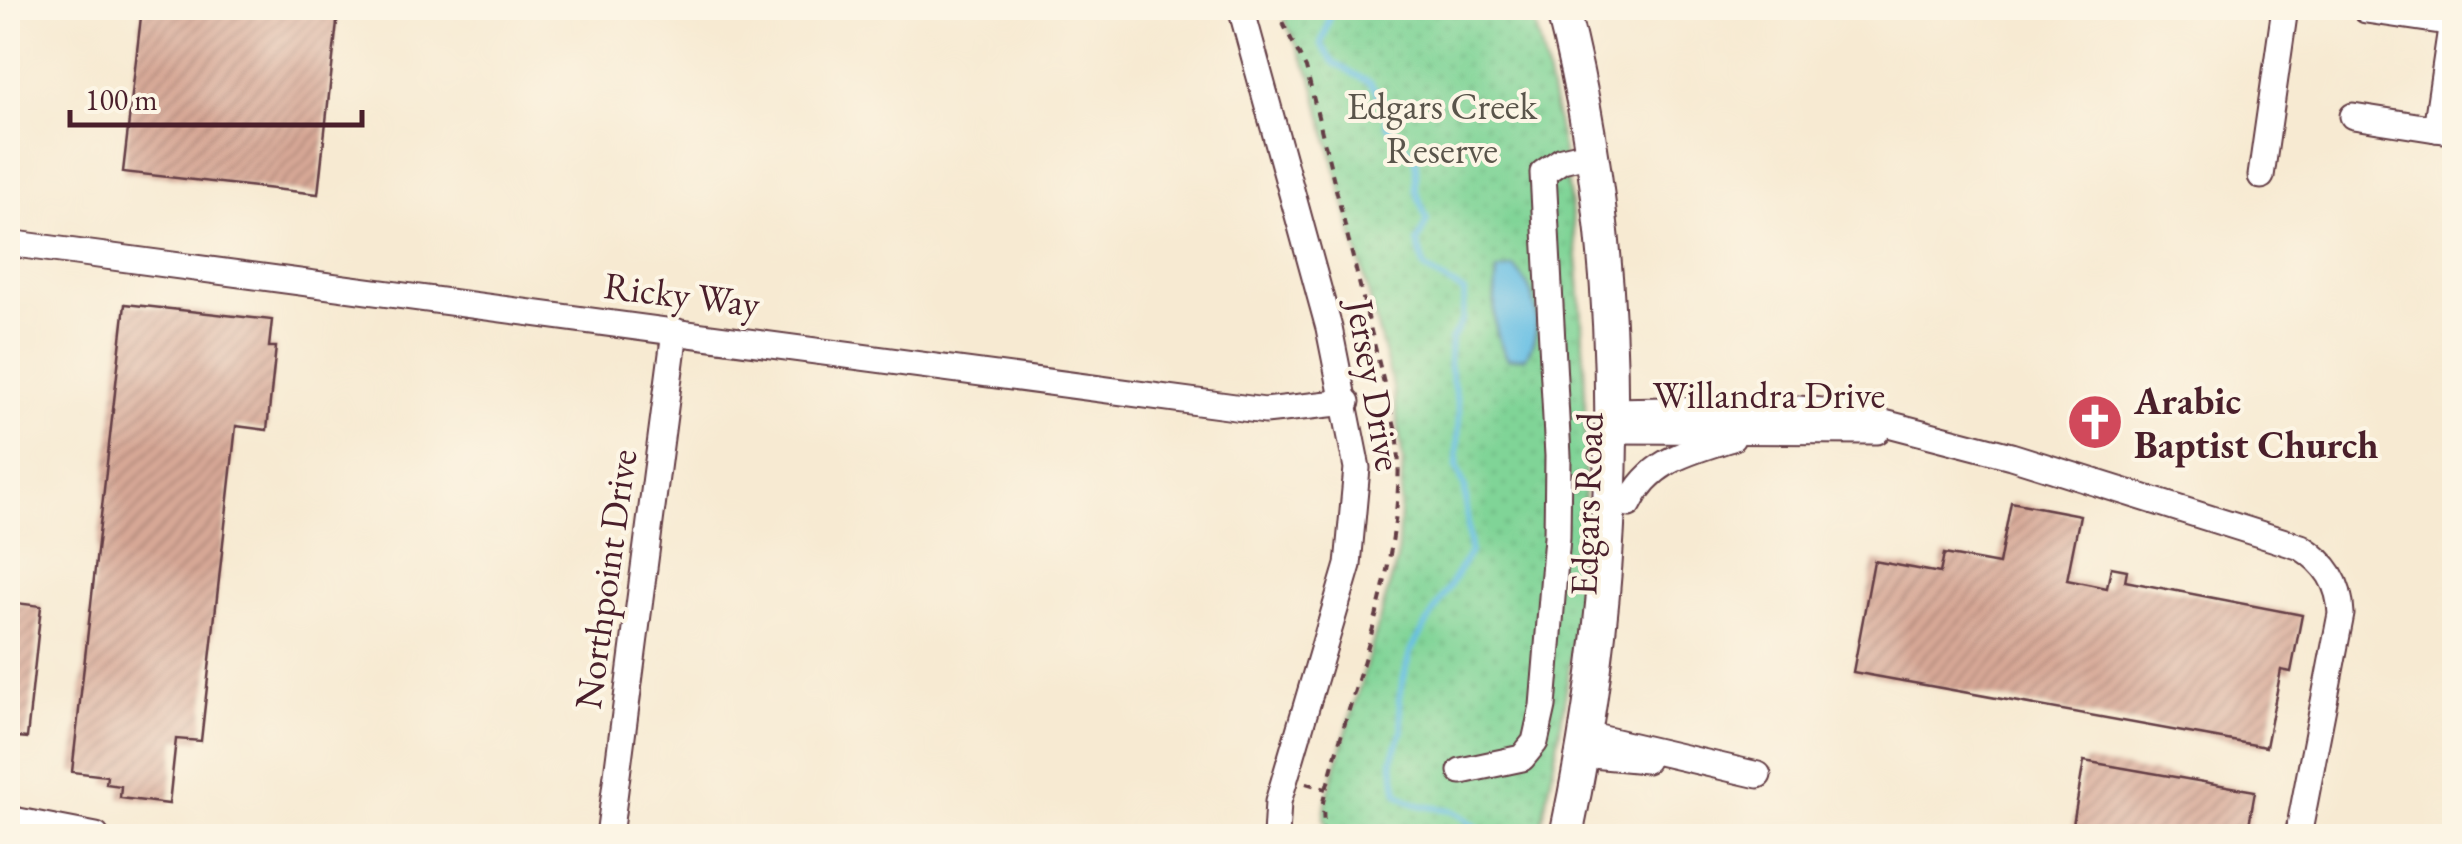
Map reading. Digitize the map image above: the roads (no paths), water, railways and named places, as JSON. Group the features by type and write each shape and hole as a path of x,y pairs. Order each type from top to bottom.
{"main road":[{"name":"Edgars Road","path":"1562,8 1593,164 1630,504 1622,614 1593,746 1566,836"},
{"name":"Edgars Road","path":"1586,836 1620,421"}],"street":[{"name":"Jersey Drive","path":"1241,8 1255,47 1347,402 1357,468 1354,534 1278,802 1276,836"},
{"path":"2260,176 2284,8"},
{"path":"2353,116 2446,130 2453,17 2366,10"},
{"path":"1461,771 1522,758 1535,742 1543,706 1557,537 1558,456 1543,173 1562,160 1593,164"},
{"name":"Ricky Way","path":"8,243 1265,411 1347,402"},
{"name":"Northpoint Drive","path":"608,836 676,331"},
{"name":"Willandra Drive","path":"1620,421 1786,408 1846,414 1928,432 2278,538 2318,558 2340,597 2340,633 2298,836"},
{"name":"Willandra Drive","path":"1620,421 1756,430 1928,432"},
{"path":"1630,504 1640,481 1666,461 1756,430"},
{"path":"1593,746 1758,774"},
{"path":"8,819 96,836"}],"water":[{"path":"1514,267 1533,298 1537,321 1526,357 1508,359 1496,328 1495,294 1497,271"}],"waterway":[{"path":"1333,8 1321,44 1334,63 1370,83 1383,101 1387,125 1416,158 1416,190 1427,220 1417,242 1425,269 1464,292 1463,319 1451,340 1449,364 1459,411 1457,467 1465,488 1470,552 1410,652 1399,699 1402,730 1392,760 1398,794 1420,805 1456,813 1486,836"}],"place":[{"name":"Arabic Baptist Church","path":"2095,422"}],"park label":[{"name":"Edgars Creek Reserve","path":"1442,127"}]}
